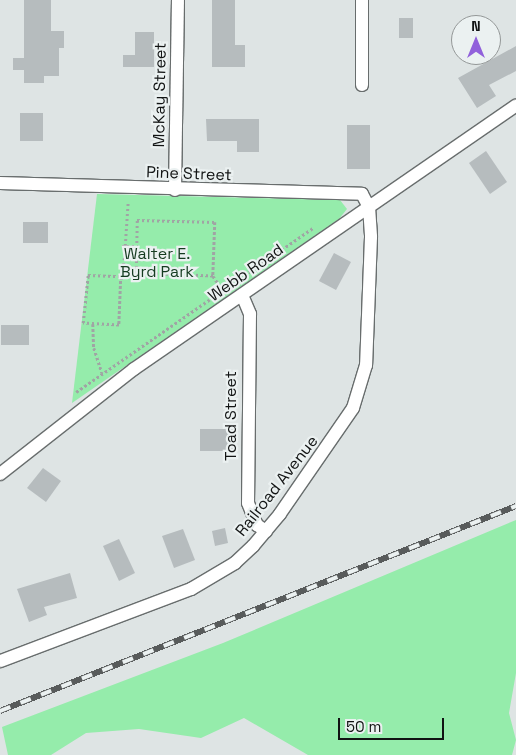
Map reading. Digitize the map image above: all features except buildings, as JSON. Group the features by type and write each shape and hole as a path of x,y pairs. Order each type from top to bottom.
{"street":[{"name":"McKay Street","path":"175,190 178,0"},
{"path":"362,0 362,85"},
{"name":"Webb Road","path":"0,474 134,369 516,105"},
{"name":"Pine Street","path":"0,183 175,190 362,194 369,207"},
{"name":"Railroad Avenue","path":"0,661 191,589 235,564 266,531 343,426 360,388 369,340 369,207"},
{"name":"Toad Street","path":"242,296 250,314 248,503 257,525 266,531"}],"path":[{"path":"121,280 121,276 88,275 83,324 119,325 126,201 136,201"},
{"path":"213,276 138,274 137,220 215,222 213,276 222,290"},
{"path":"76,392 304,231 320,226"},
{"path":"124,246 137,246"},
{"path":"93,324 102,373"}],"green space":[{"name":"Walter E. Byrd Park","path":"97,194 340,200 347,209 339,219 72,403"},
{"path":"516,520 516,673 509,713 516,740 512,755 308,755 244,718 201,738 139,729 86,733 51,755 8,755 2,727 223,643"}],"railway":[{"path":"0,711 516,506"}]}
